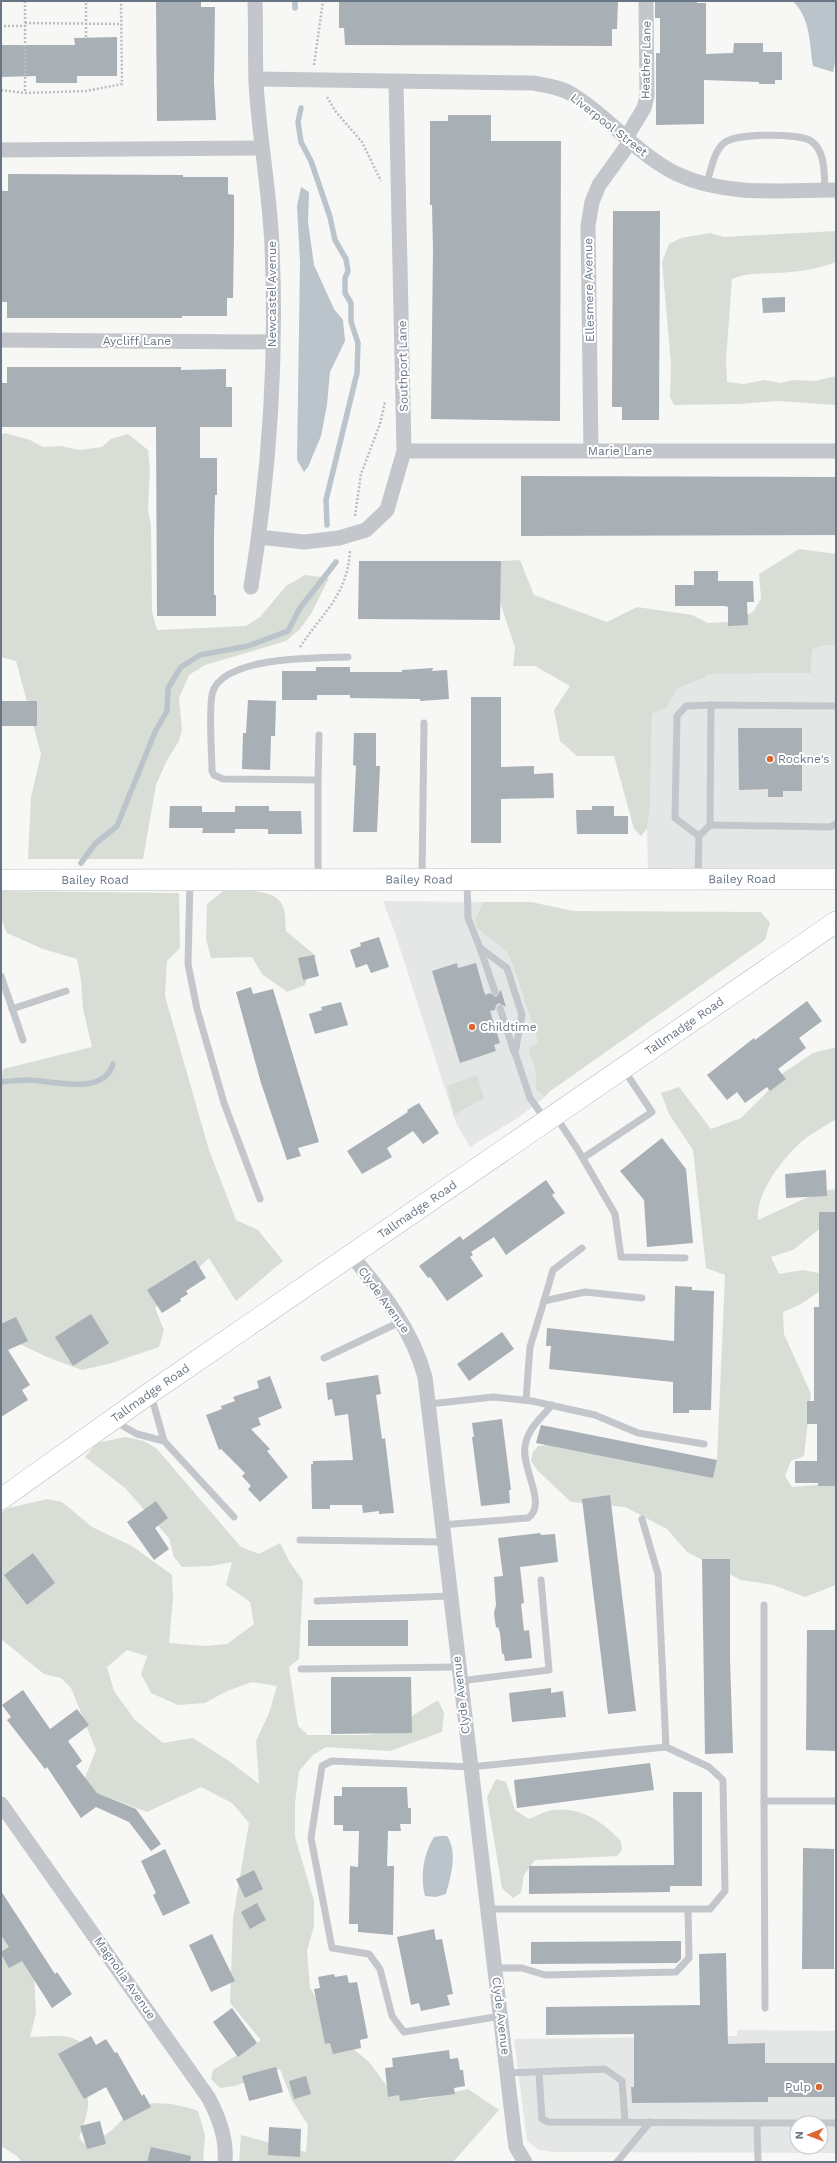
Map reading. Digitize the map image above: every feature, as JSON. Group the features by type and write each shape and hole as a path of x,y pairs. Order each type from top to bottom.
{"street":[{"name":"Newcastel Avenue","path":"251,587 259,537 269,419 272,342 272,247 256,79 255,1"},
{"name":"Heather Lane","path":"628,140 644,108 647,96 646,1"},
{"name":"Liverpool Street","path":"256,79 537,84 567,92 596,112 628,140 652,158 677,174 706,186 738,190 830,190"},
{"name":"Southport Lane","path":"259,537 304,542 345,536 366,530 387,510 404,451 396,82"},
{"name":"Ellesmere Avenue","path":"591,451 588,226 592,202 599,185 628,140"},
{"path":"1,150 262,148"},
{"name":"Aycliff Lane","path":"1,340 272,342"},
{"name":"Marie Lane","path":"404,451 836,451"},
{"name":"Bailey Road","path":"1,880 468,881 836,879"},
{"name":"Tallmadge Road","path":"1,1499 150,1393 836,922"},
{"name":"Clyde Avenue","path":"351,1255 378,1286 402,1321 420,1358 429,1404 441,1525 514,2132 522,2158"},
{"name":"Magnolia Avenue","path":"1,1804 208,2097 218,2116 222,2130 225,2162"}],"lane":[{"path":"706,186 717,152 724,142 744,136 794,136 812,141 819,149 830,190"},
{"path":"318,780 222,779 214,775 212,771 213,690 223,679 232,673 261,663 288,659 348,657"},
{"path":"698,880 698,836 710,824 711,705"},
{"path":"698,836 675,818 677,716 686,706 836,706"},
{"path":"422,881 424,723"},
{"path":"318,881 319,735"},
{"path":"710,824 830,826 836,824"},
{"path":"190,881 188,964 197,1009 224,1103 260,1199"},
{"path":"468,881 468,918 495,992"},
{"path":"480,948 506,968 522,1015 515,1053"},
{"path":"1,976 23,1040"},
{"path":"12,1009 66,991"},
{"path":"500,1008 530,1098 550,1118 582,1158 615,1214 621,1257 685,1258"},
{"path":"582,1158 652,1112 623,1068"},
{"path":"526,1400 530,1346 553,1270 582,1248"},
{"path":"544,1301 585,1292 642,1298"},
{"path":"324,1358 402,1321"},
{"path":"150,1393 164,1442 234,1517"},
{"path":"429,1404 493,1397 526,1400 594,1415 638,1433 704,1444"},
{"path":"441,1525 528,1518 534,1514 537,1504 524,1457 525,1446 532,1427 552,1405"},
{"path":"112,1420 137,1434 164,1442"},
{"path":"642,1519 658,1574 666,1747"},
{"path":"300,1540 443,1542"},
{"path":"301,1669 459,1674 549,1670 541,1580"},
{"path":"317,1601 450,1596"},
{"path":"764,1605 766,2008"},
{"path":"488,1909 710,1909 725,1891 723,1780 709,1767 666,1747 470,1767 332,1761 322,1766 311,1838 332,1948 369,1954 380,1969 392,2016 404,2032 501,2016"},
{"path":"764,1801 836,1801"},
{"path":"495,1968 522,1968 545,1975 676,1972 689,1958 688,1910"},
{"path":"508,2073 605,2070 622,2081 625,2121"},
{"path":"539,2073 542,2119 548,2122 625,2121 789,2123"},
{"path":"617,2162 650,2122"},
{"path":"757,2123 758,2162"}],"path":[{"path":"25,1 25,93"},
{"path":"1,90 25,93 86,91 122,84 121,1"},
{"path":"323,1 314,67 319,80 336,112 362,142 384,187"},
{"path":"86,3 86,37"},
{"path":"4,26 121,24"},
{"path":"299,649 340,593 349,568 345,536 361,474 380,424 386,398"}],"shaded area":[{"path":"793,1 836,1 836,58 833,72 813,66 810,40 806,24 799,8"},
{"path":"301,187 309,192 308,222 314,265 334,309 343,320 345,341 330,372 327,405 321,436 308,467 304,472 297,460 300,262 297,206"},
{"path":"836,231 836,262 822,267 801,271 749,274 732,279 726,360 727,382 744,384 764,380 781,383 792,380 815,381 836,376 836,405 778,401 738,404 674,405 670,397 671,364 662,262 669,244 681,238 710,233 724,237"},
{"path":"5,433 30,440 43,447 60,446 80,450 102,447 111,439 128,434 148,450 150,468 148,509 151,525 152,611 157,630 246,626 260,617 286,586 305,575 329,578 311,614 300,629 286,641 205,665 189,675 179,698 182,730 179,741 167,760 156,785 143,859 28,859 31,797 41,754 16,661 1,657 1,435"},
{"path":"799,549 836,554 836,645 820,646 812,650 811,673 708,674 706,677 678,688 667,707 652,714 650,807 647,829 641,836 634,829 614,756 577,756 560,741 554,710 570,686 535,666 513,666 515,648 500,602 501,561 520,560 534,595 607,622 637,607 692,615 708,623 730,622 753,612 761,599 759,574"},
{"path":"836,645 836,872 648,873 647,829 650,807 652,714 667,707 678,688 706,677 707,674 811,673 812,650 819,646"},
{"path":"1,891 179,893 180,948 167,961 165,996 209,1150 236,1220 258,1230 283,1261 236,1301 209,1258 155,1308 164,1330 159,1347 112,1363 82,1370 47,1357 1,1335 1,1082 3,1069 92,1047 83,1009 81,980 77,959 43,949 7,933 1,918"},
{"path":"223,891 256,891 273,896 279,900 284,909 286,931 316,956 305,985 287,992 262,974 252,957 211,958 206,939 207,904"},
{"path":"383,901 483,902 475,919 477,928 507,952 513,965 538,1042 528,1050 535,1068 536,1090 545,1097 519,1117 470,1147 456,1123 395,933"},
{"path":"483,902 531,902 573,911 761,912 770,923 765,940 549,1092 545,1097 536,1090 535,1068 528,1050 538,1042 513,965 507,952 477,928 475,919"},
{"path":"836,1047 836,1119 804,1140 785,1159 765,1189 758,1210 758,1220 821,1191 836,1189 836,1214 831,1220 793,1250 771,1257 779,1274 803,1270 819,1273 820,1291 801,1304 783,1312 784,1334 811,1394 804,1456 791,1461 785,1476 792,1487 828,1484 836,1486 836,1585 805,1597 773,1585 741,1580 687,1552 667,1529 625,1507 571,1502 538,1471 531,1461 533,1452 538,1446 548,1445 713,1477 717,1460 725,1275 706,1268 693,1150 669,1114 661,1093 679,1087 711,1129 741,1118 766,1093 783,1073 813,1053"},
{"path":"477,1075 484,1098 454,1115 447,1086"},
{"path":"125,1437 144,1441 157,1449 241,1547 259,1554 280,1543 289,1561 303,1581 299,1659 289,1667 298,1726 308,1735 367,1735 391,1732 415,1714 438,1700 444,1713 442,1732 390,1751 326,1747 313,1755 299,1771 295,1804 295,1837 314,1901 314,1926 307,1951 310,1988 339,2037 369,2062 389,2089 420,2100 468,2089 499,2110 453,2162 239,2162 241,2135 306,2152 308,2125 292,2100 280,2069 235,2086 220,2088 211,2079 213,2070 261,2040 230,2003 233,1918 249,1823 232,1803 201,1787 147,1812 97,1793 85,1778 96,1750 71,1688 61,1678 44,1674 1,1639 1,1512 9,1508 47,1499 62,1502 92,1527 132,1546 172,1575 173,1599 169,1643 205,1646 227,1644 254,1624 250,1602 226,1585 232,1562 211,1566 182,1567 174,1557 169,1538 125,1488 85,1457 97,1443","holes":["127,1650 147,1656 141,1674 151,1693 178,1705 205,1703 227,1691 252,1682 277,1686 269,1713 256,1741 259,1784 229,1761 193,1738 163,1743 135,1720 114,1691 107,1667"]},
{"path":"496,1779 506,1782 515,1810 529,1819 544,1812 553,1810 573,1810 582,1813 599,1822 614,1834 621,1841 622,1850 617,1856 535,1860 524,1875 521,1893 513,1898 502,1888 487,1797"},
{"path":"447,1836 452,1849 453,1857 450,1880 446,1894 436,1897 425,1896 423,1873 425,1858 434,1837"},
{"path":"1,1926 34,1975 36,2013 30,2037 62,2036 69,2037 80,2042 79,2057 87,2092 88,2109 79,2138 86,2145 99,2139 114,2128 130,2110 139,2106 156,2103 183,2106 198,2111 205,2136 203,2162 22,2162 17,2156 1,2146"},
{"path":"737,2030 836,2031 836,2153 829,2153 829,2115 789,2115 789,2153 554,2152 539,2150 527,2141 514,2039 737,2036"}],"building":[{"path":"156,1 201,1 201,7 215,7 214,82 216,120 157,121"},
{"path":"339,1 618,1 617,29 612,29 612,46 345,45 344,28 339,28"},
{"path":"655,1 697,1 697,3 706,3 706,54 733,53 734,43 763,43 763,52 782,52 782,80 775,80 775,84 759,84 759,82 704,80 704,124 656,125 656,53 660,53 660,18 655,18"},
{"path":"117,37 117,76 77,76 77,83 36,83 36,76 1,77 1,45 75,45 74,38"},
{"path":"448,115 491,115 491,141 561,141 560,421 431,419 433,250 432,205 430,205 430,121 448,121"},
{"path":"8,174 183,175 183,177 228,177 228,194 234,195 234,234 233,298 227,298 227,316 182,316 182,318 7,318 7,302 1,302 1,258 2,191 8,191"},
{"path":"613,211 660,211 659,420 622,420 622,407 612,407"},
{"path":"785,297 785,312 763,313 762,298"},
{"path":"7,367 181,367 181,370 226,369 226,387 232,387 232,427 200,427 200,458 217,458 217,495 215,495 214,538 214,595 216,595 216,616 157,616 156,427 1,427 1,383 7,383"},
{"path":"521,476 836,477 836,535 521,536"},
{"path":"359,561 501,561 500,620 358,619"},
{"path":"694,571 718,571 718,581 753,581 754,602 747,602 748,625 728,626 728,607 725,606 675,606 675,585 694,585"},
{"path":"316,667 350,667 350,672 402,672 402,670 433,668 432,671 447,670 449,699 420,701 420,699 350,698 350,695 317,695 317,700 282,700 282,671 316,671"},
{"path":"471,697 501,697 501,767 534,766 534,774 553,773 554,798 501,799 501,843 471,843"},
{"path":"248,700 276,701 275,736 271,736 270,770 242,769 243,733 246,733"},
{"path":"1,701 37,701 37,726 1,726"},
{"name":"Rockne's","path":"738,728 802,728 802,791 783,791 783,797 768,797 768,789 739,790"},
{"path":"354,733 376,733 376,766 380,766 377,832 353,832 356,766 353,765"},
{"path":"170,806 202,806 202,812 235,812 235,806 269,806 269,811 301,811 302,834 268,834 268,829 235,829 235,833 202,833 203,828 169,828"},
{"path":"592,806 614,806 614,816 628,816 628,834 577,834 576,810 592,810"},
{"path":"379,937 389,967 371,973 367,964 356,968 350,950 361,946 360,943"},
{"path":"314,955 319,976 303,980 298,958"},
{"name":"Childtime","path":"457,963 458,968 476,963 485,995 490,993 496,997 501,990 506,1007 499,1003 496,1005 495,1010 490,1011 500,1043 494,1045 496,1051 460,1063 432,971"},
{"path":"251,987 253,994 273,989 319,1142 298,1148 301,1156 287,1160 261,1083 236,992"},
{"path":"807,1001 822,1021 799,1038 806,1048 778,1069 786,1079 770,1091 767,1087 745,1103 737,1092 727,1100 707,1075 754,1038 755,1040"},
{"path":"341,1002 348,1025 315,1034 309,1014 322,1010 321,1007"},
{"path":"419,1103 439,1133 423,1144 413,1131 387,1148 392,1157 362,1174 347,1151 408,1112 407,1110"},
{"path":"662,1138 686,1169 693,1243 647,1247 644,1200 620,1171"},
{"path":"826,1170 827,1196 786,1198 785,1174"},
{"path":"546,1180 555,1193 552,1195 565,1213 506,1255 494,1237 471,1252 473,1255 470,1257 483,1276 447,1301 430,1277 428,1278 419,1266 460,1236 463,1240"},
{"path":"819,1212 836,1212 836,1486 818,1486 818,1483 795,1483 795,1461 817,1461 817,1424 807,1424 807,1401 814,1401 814,1307 819,1307"},
{"path":"195,1260 206,1278 186,1291 188,1294 180,1299 181,1301 162,1313 147,1290"},
{"path":"675,1286 692,1287 692,1290 714,1291 711,1410 689,1410 689,1413 673,1413 673,1382 549,1369 551,1346 546,1346 547,1328 674,1341"},
{"path":"91,1314 109,1343 73,1366 55,1337"},
{"path":"16,1317 28,1341 8,1350 30,1385 22,1390 28,1400 1,1417 1,1324"},
{"path":"502,1332 514,1349 469,1381 457,1364"},
{"path":"378,1375 381,1394 376,1395 382,1439 385,1438 394,1513 379,1514 379,1511 363,1513 362,1505 330,1505 330,1509 312,1509 311,1464 313,1464 313,1461 353,1460 348,1414 335,1416 332,1399 328,1400 326,1383"},
{"path":"270,1376 282,1408 258,1418 261,1425 251,1429 270,1449 267,1451 288,1477 260,1502 248,1489 251,1486 242,1476 245,1473 221,1449 219,1450 206,1415 222,1409 221,1406 235,1401 233,1397 259,1388 257,1381"},
{"path":"502,1419 511,1490 509,1490 510,1503 481,1506 472,1437 474,1437 472,1423"},
{"path":"541,1425 717,1460 713,1478 536,1443"},
{"path":"610,1495 636,1711 608,1714 582,1499"},
{"path":"156,1501 168,1518 155,1528 169,1549 154,1560 127,1522"},
{"path":"540,1533 541,1535 555,1534 558,1562 520,1567 524,1603 521,1604 524,1631 529,1630 532,1658 505,1661 504,1654 502,1654 500,1633 498,1627 496,1628 494,1613 496,1605 494,1577 503,1576 498,1538"},
{"path":"33,1553 55,1583 27,1605 4,1575"},
{"path":"702,1559 730,1559 730,1659 733,1753 705,1754"},
{"path":"308,1620 408,1620 408,1646 308,1646"},
{"path":"807,1630 836,1630 836,1751 806,1750"},
{"path":"331,1677 411,1677 412,1733 331,1734"},
{"path":"551,1688 551,1693 563,1691 566,1717 512,1722 509,1693"},
{"path":"23,1690 50,1729 77,1709 89,1725 68,1741 82,1761 76,1766 97,1793 136,1809 161,1844 151,1851 129,1822 96,1807 81,1818 47,1767 45,1769 7,1720 11,1717 2,1705"},
{"path":"650,1763 654,1790 517,1808 514,1780"},
{"path":"342,1787 407,1787 408,1808 411,1808 411,1824 400,1824 401,1831 388,1831 387,1866 394,1866 393,1935 358,1932 358,1924 349,1924 350,1866 358,1867 359,1831 343,1831 343,1825 334,1825 334,1796 342,1796"},
{"path":"673,1792 702,1792 702,1886 670,1886 670,1892 529,1894 529,1866 674,1865"},
{"path":"803,1848 834,1849 834,1969 802,1969"},
{"path":"165,1849 190,1903 163,1916 153,1895 156,1893 141,1861"},
{"path":"254,1870 263,1889 245,1898 236,1879"},
{"path":"1,1891 55,1974 57,1972 72,1994 52,2008 22,1961 9,1968 1,1954 1,1952 9,1947 1,1935"},
{"path":"257,1903 266,1920 250,1929 241,1912"},
{"path":"434,1929 436,1940 442,1939 453,1994 447,1995 450,2005 421,2011 419,2003 411,2005 397,1937"},
{"path":"212,1934 235,1981 211,1992 189,1945"},
{"path":"681,1941 681,1959 677,1963 531,1964 531,1942"},
{"path":"726,1953 728,2044 765,2043 765,2063 836,2063 836,2097 768,2097 768,2102 632,2103 631,2087 634,2087 634,2034 546,2035 546,2007 700,2005 699,1954"},
{"path":"334,1974 335,1977 347,1975 349,1983 357,1982 368,2038 360,2040 361,2048 333,2054 330,2043 325,2044 314,1989 320,1988 318,1977"},
{"path":"232,2008 257,2043 238,2057 213,2022"},
{"path":"91,2036 96,2045 106,2039 115,2053 117,2052 142,2096 144,2094 151,2107 124,2121 106,2087 84,2099 58,2054"},
{"path":"449,2050 450,2059 458,2058 460,2070 463,2070 465,2086 454,2088 455,2094 400,2101 399,2095 388,2097 385,2068 393,2067 392,2058"},
{"path":"276,2067 283,2092 249,2101 242,2076"},
{"path":"306,2076 311,2094 294,2099 289,2081"},
{"path":"100,2121 106,2144 87,2149 80,2126"},
{"path":"269,2127 301,2129 300,2157 268,2155"},
{"path":"151,2147 191,2156 190,2162 147,2162"}],"waterway":[{"path":"295,1 295,8"},
{"path":"301,108 298,122 301,142 311,161 330,217 335,240 346,259 348,271 345,278 345,293 351,303 351,322 358,343 357,373 326,500 327,525"},
{"path":"81,863 95,844 117,826 155,732 167,711 168,688 181,667 200,655 248,646 288,631 300,608 336,562"},
{"path":"1,1082 29,1080 64,1084 89,1083 99,1080 108,1074 113,1064"}],"place":[{"name":"Rockne's","path":"770,759"},
{"name":"Childtime","path":"472,1027"},
{"name":"Pulp","path":"819,2087"}]}
